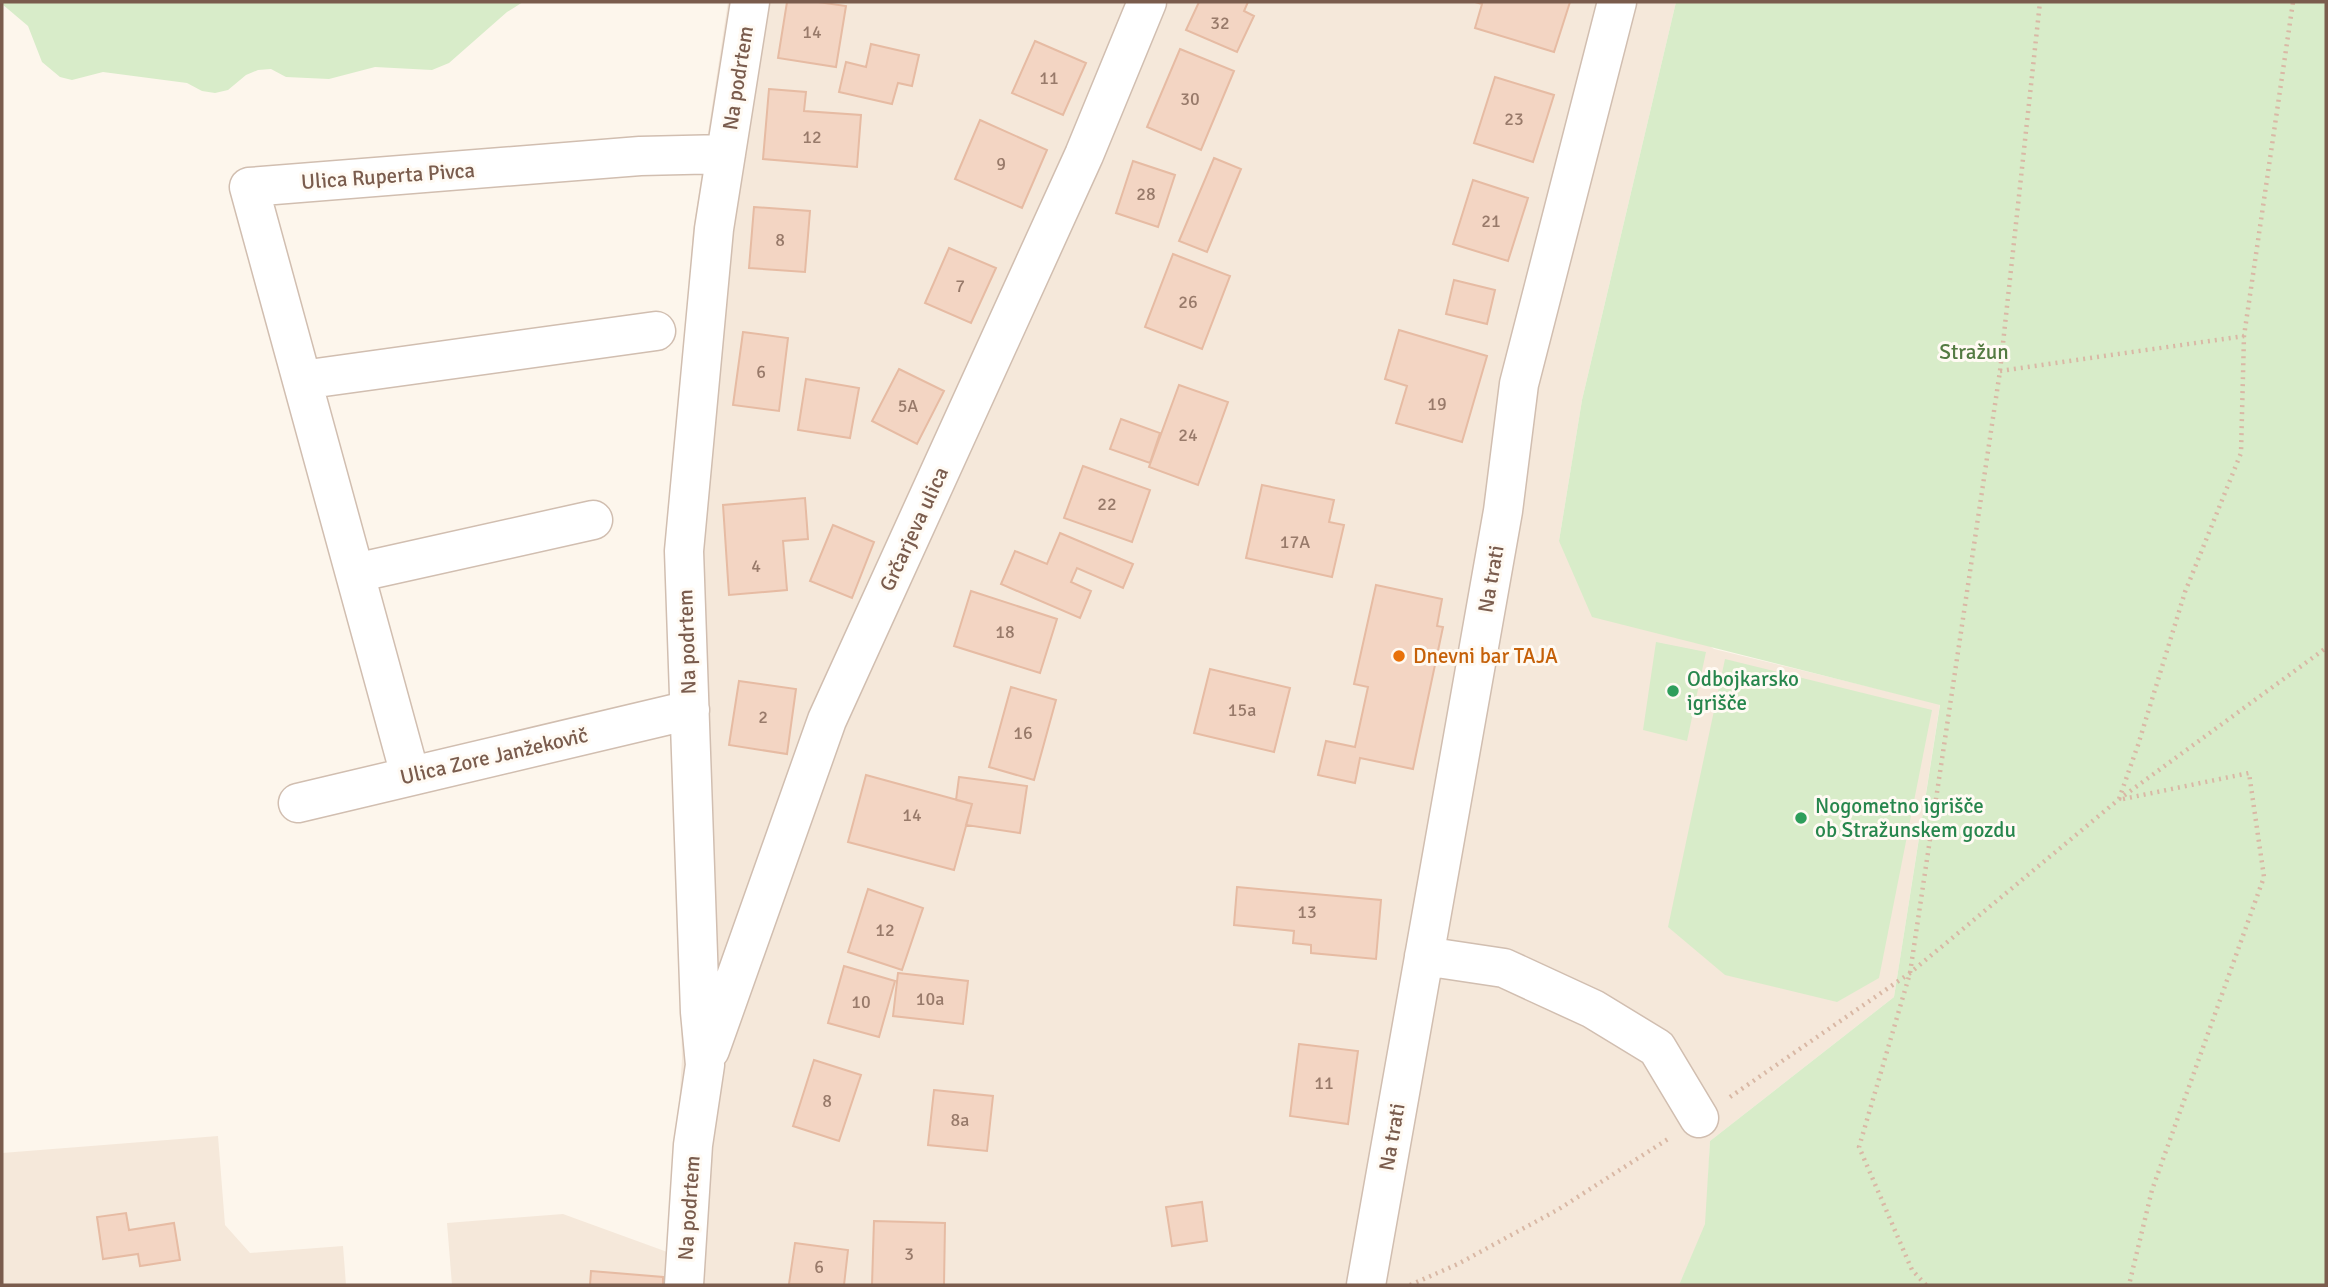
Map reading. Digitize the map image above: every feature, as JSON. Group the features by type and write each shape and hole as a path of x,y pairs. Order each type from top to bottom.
{"street":[{"name":"Na podrtem","path":"684,1285 693,1145 705,1065 700,1012 684,551 714,229 750,2"},
{"name":"Grčarjeva ulica","path":"705,1065 827,720 1084,155 1147,2"},
{"name":"Na trati","path":"1366,1285 1503,511 1520,384 1617,2"},
{"name":"Ulica Ruperta Pivca","path":"410,775 249,187 640,156 726,155"},
{"path":"302,380 656,331"},
{"path":"355,573 593,520"},
{"name":"Ulica Zore Janžekovič","path":"298,803 690,710"},
{"path":"1424,956 1504,968 1593,1009 1657,1048 1699,1118"}],"path":[{"path":"1926,1285 1912,1270 1859,1147 1910,973 2000,372 2040,2"},
{"path":"2119,800 2185,592 2241,453 2244,336 2293,2"},
{"path":"2000,372 2244,336"},
{"path":"1410,1285 1458,1264 1559,1209 1699,1118 1910,973 2119,800 2326,648"},
{"path":"2119,800 2249,773 2264,877 2152,1190 2129,1285"}],"shaded area":[{"path":"728,2 1676,2 1582,400 1559,541 1714,649 1940,704 1894,997 1710,1141 1706,1224 1679,1285 452,1285 447,1223 563,1214 670,1253 682,1059 670,557 693,231"},
{"path":"218,1136 225,1225 250,1253 343,1246 346,1285 2,1285 2,1153"}],"green space":[{"path":"2,2 523,2 507,12 449,63 432,70 375,67 329,79 286,77 271,69 258,70 246,75 228,90 215,93 202,91 187,83 103,72 72,80 60,77 42,62 28,26"},
{"name":"Stražun","path":"1676,2 2326,2 2326,1285 1679,1285 1705,1224 1710,1141 1894,997 1940,705 1592,617 1559,541 1582,400"},
{"name":"Odbojkarsko igrišče","path":"1656,642 1706,652 1687,741 1643,730"},
{"name":"Nogometno igrišče ob Stražunskem gozdu","path":"1725,659 1932,710 1879,978 1837,1002 1725,975 1668,927"}],"building":[{"path":"787,2 846,6 836,67 778,58"},
{"path":"1199,2 1248,2 1244,11 1254,16 1237,52 1186,30"},
{"path":"1475,2 1570,2 1554,52 1475,28 1482,4"},
{"path":"1035,41 1086,63 1063,115 1012,93"},
{"path":"871,44 919,55 912,86 898,83 892,104 839,92 846,62 866,67"},
{"path":"1180,49 1234,71 1201,150 1147,127"},
{"path":"1495,77 1554,95 1533,162 1474,143"},
{"path":"769,89 806,92 804,111 861,115 857,167 763,159"},
{"path":"980,120 1047,150 1022,208 955,179"},
{"path":"1214,158 1241,169 1207,252 1179,241"},
{"path":"1133,161 1175,175 1158,227 1116,213"},
{"path":"1473,180 1528,198 1508,261 1453,244"},
{"path":"754,207 810,211 805,272 749,268"},
{"path":"949,248 996,268 971,323 925,303"},
{"path":"1173,254 1230,276 1202,349 1145,327"},
{"path":"1454,280 1495,290 1487,324 1446,314"},
{"path":"1399,330 1487,356 1462,442 1396,423 1407,386 1385,379"},
{"path":"743,332 788,338 779,411 733,405"},
{"path":"899,369 944,391 917,444 872,421"},
{"path":"806,379 859,388 850,438 798,430"},
{"path":"1179,385 1228,402 1198,485 1149,467"},
{"path":"1121,419 1160,433 1150,463 1110,449"},
{"path":"1083,466 1150,490 1132,542 1064,518"},
{"path":"1262,485 1334,500 1329,522 1344,525 1332,577 1246,558"},
{"path":"805,498 808,539 783,541 787,590 729,595 723,505"},
{"path":"833,525 874,542 852,598 810,581"},
{"path":"1060,533 1133,564 1123,588 1077,568 1071,582 1091,591 1080,618 1001,584 1015,551 1047,564"},
{"name":"Dnevni bar TAJA","path":"1376,585 1442,599 1437,626 1443,627 1413,769 1360,758 1355,783 1318,775 1326,741 1355,747 1368,687 1354,684"},
{"path":"971,591 1057,619 1040,673 954,646"},
{"path":"1210,669 1290,688 1274,752 1194,733"},
{"path":"739,681 796,689 787,754 729,745"},
{"path":"1011,687 1056,700 1034,780 989,767"},
{"path":"866,775 972,804 954,870 848,842"},
{"path":"959,777 1027,786 1020,833 966,825 972,804 956,800"},
{"path":"1237,887 1381,900 1376,959 1311,953 1311,945 1293,943 1294,931 1234,925"},
{"path":"868,889 923,908 902,970 848,952"},
{"path":"844,966 895,981 879,1037 828,1023"},
{"path":"898,973 968,981 963,1024 893,1016"},
{"path":"1299,1044 1358,1051 1348,1124 1290,1116"},
{"path":"814,1060 861,1075 839,1141 793,1126"},
{"path":"934,1090 993,1096 987,1151 928,1145"},
{"path":"1202,1202 1207,1241 1172,1246 1166,1207"},
{"path":"126,1213 129,1230 174,1223 180,1260 140,1266 138,1254 103,1259 97,1217"},
{"path":"874,1221 945,1223 944,1285 872,1285"},
{"path":"795,1243 848,1250 844,1285 789,1284"},
{"path":"591,1271 663,1277 663,1285 590,1285"}],"place":[{"name":"Dnevni bar TAJA","path":"1399,656"},
{"name":"Odbojkarsko igrišče","path":"1673,691"},
{"name":"Nogometno igrišče ob Stražunskem gozdu","path":"1801,818"}]}
